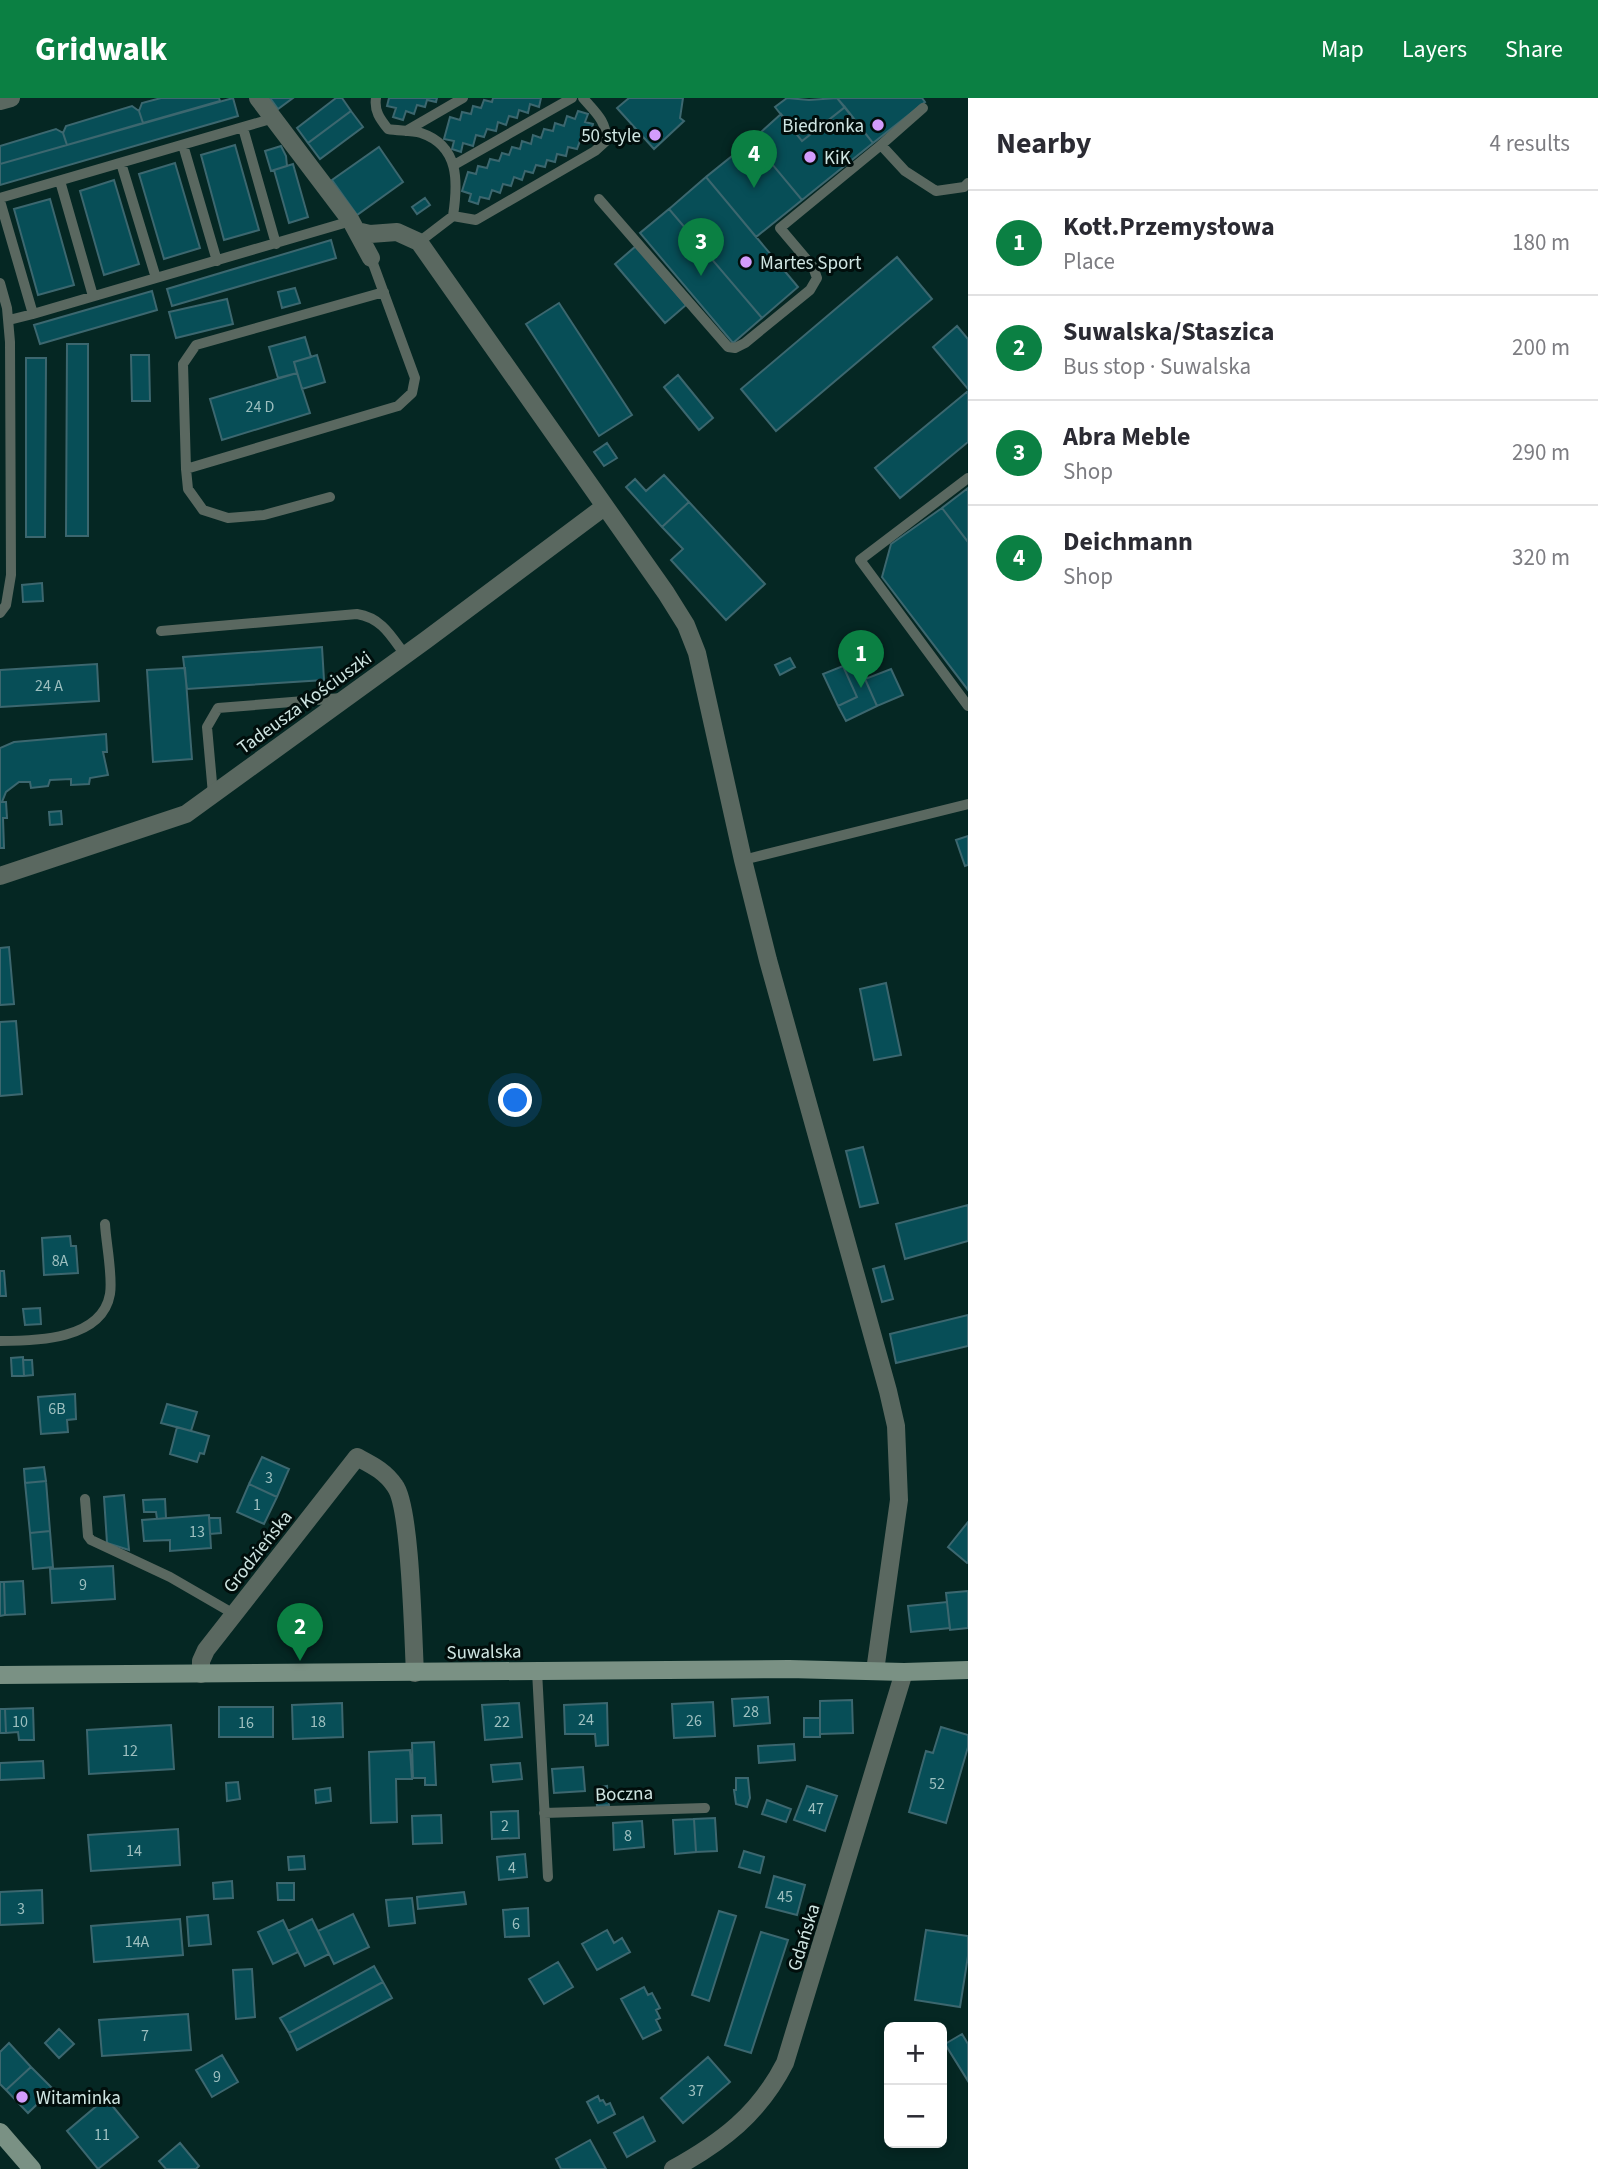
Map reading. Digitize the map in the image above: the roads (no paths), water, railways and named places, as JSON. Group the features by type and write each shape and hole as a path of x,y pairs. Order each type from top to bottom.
{"street":[{"path":"0,101 11,98"},
{"path":"258,98 354,226 371,258"},
{"path":"354,226 370,234 397,232 419,242 666,593 686,625 697,653 743,860 779,1001 896,1426 899,1500 875,1671"},
{"name":"Tadeusza Kościuszki","path":"0,877 186,814 604,507"},
{"name":"Grodzieńska","path":"201,1674 201,1661 206,1650 356,1457 381,1470 397,1488 405,1517 415,1673"},
{"name":"Suwalska","path":"0,1675 968,1670"},
{"name":"Gdańska","path":"673,2169 701,2154 728,2134 774,2086 785,2063 904,1672"},
{"path":"0,2132 32,2169"}],"lane":[{"path":"376,98 377,116 388,129 417,132 432,138 446,151 454,165 457,191 453,216 419,242"},
{"path":"404,132 463,98"},
{"path":"454,165 572,98"},
{"path":"453,216 476,220 595,151 606,141 607,130 603,121 583,98"},
{"path":"599,199 728,347 735,348 745,343 810,290 817,278 813,267 780,229 923,108"},
{"path":"33,314 0,199 274,118"},
{"path":"243,128 276,244"},
{"path":"183,145 217,261"},
{"path":"881,145 905,172 936,191 964,187 968,183"},
{"path":"121,163 156,278"},
{"path":"60,181 93,296"},
{"path":"9,320 276,244 354,226"},
{"path":"186,469 398,406 412,393 415,378 371,258"},
{"path":"0,283 9,320 11,575 6,605 0,613"},
{"path":"330,497 264,515 229,518 203,510 188,489 183,364 196,345 384,292"},
{"path":"968,478 860,560 968,706"},
{"path":"161,631 357,614 378,621 405,655"},
{"path":"213,794 206,727 218,708 346,698"},
{"path":"743,860 968,804"},
{"path":"0,1341 61,1337 90,1324 102,1313 110,1291 105,1224"},
{"path":"85,1499 88,1536 91,1541 170,1577 234,1614"},
{"path":"537,1671 548,1877"},
{"name":"Boczna","path":"544,1813 705,1808"}],"place":[{"name":"Biedronka","path":"878,125"},
{"name":"50 style","path":"655,135"},
{"name":"KiK","path":"810,157"},
{"name":"Deichmann","path":"754,188"},
{"name":"Martes Sport","path":"746,262"},
{"name":"Abra Meble","path":"701,276"},
{"name":"Kotł.Przemysłowa","path":"861,688"},
{"name":"Suwalska/Staszica","path":"300,1661"},
{"name":"Witaminka","path":"22,2097"}]}
